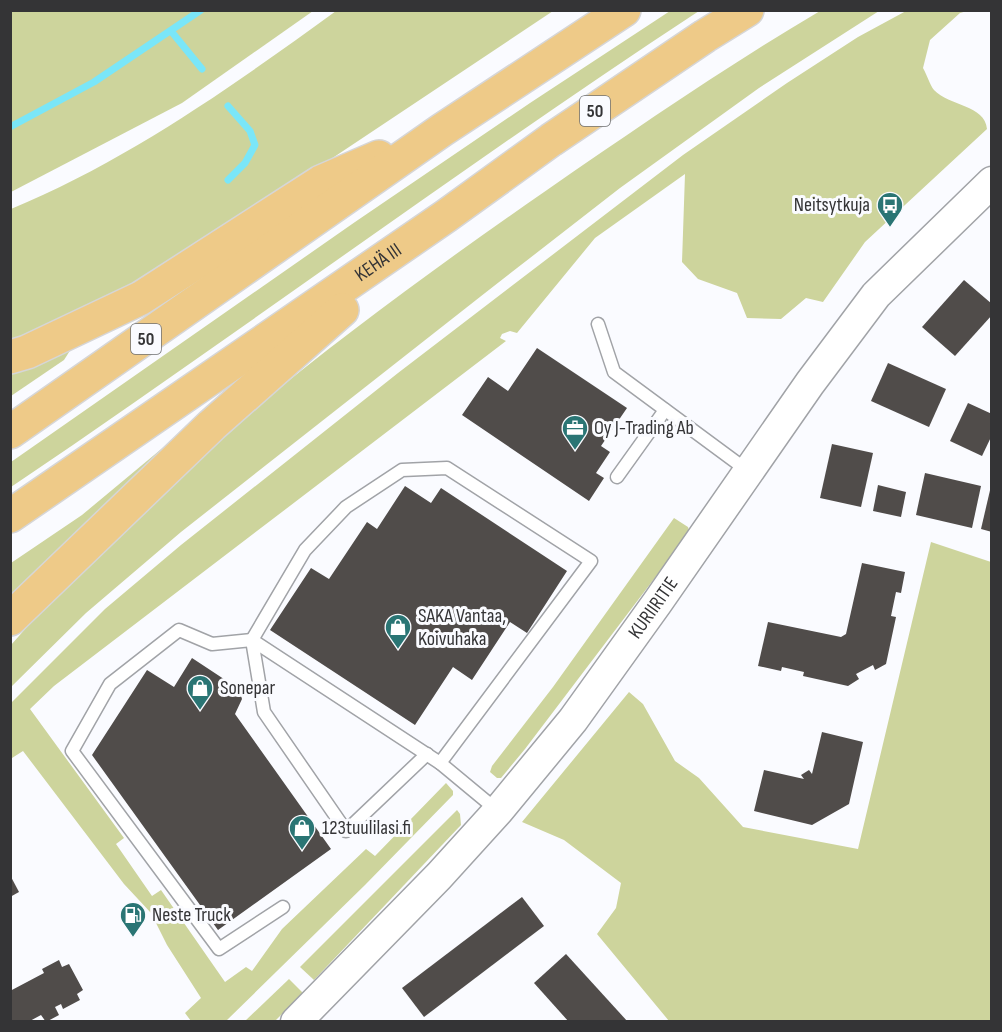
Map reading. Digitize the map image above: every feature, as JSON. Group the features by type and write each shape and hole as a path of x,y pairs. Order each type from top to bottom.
{"highway":[{"name":"50","path":"10,432 442,130 624,10"},
{"name":"KEHÄ III","path":"10,516 446,216 550,140 747,10"},
{"path":"10,357 27,352 141,298 321,182 442,130"},
{"path":"10,619 212,425 446,216"}],"street":[{"name":"KURIIRITIE","path":"296,1022 439,876 573,720 810,383 876,296 992,182"}],"lane":[{"path":"598,324 614,372 748,471"},
{"path":"617,477 664,410"},
{"path":"427,754 346,831 264,712 252,640 305,550 346,507 402,470 447,468 591,561 440,763"},
{"path":"282,907 219,949 72,751 110,684 179,630 212,644 252,640 427,754 498,810"}],"green space":[{"path":"10,11 313,11 182,103 11,192"},
{"path":"336,11 553,11 304,177 150,275 56,324 11,339 11,209 97,168 139,144 259,66"},
{"path":"670,11 699,11 526,128 11,487 11,462 355,222"},
{"path":"820,11 879,11 759,88 620,188 485,293 181,532 86,613 11,687 11,645 122,525 254,408 399,296 497,225 682,98"},
{"path":"906,11 967,11 960,13 930,40 923,68 934,90 980,115 987,129 865,242 823,302 806,298 781,319 747,318 737,293 698,279 682,262 685,174 595,238 517,333 510,331 502,334 500,338 506,341 54,686 30,709 124,838 116,844 152,896 161,890 225,982 246,967 252,971 282,929 366,849 375,856 446,783 453,791 453,795 365,885 226,1021 191,1021 185,1013 201,998 167,945 151,913 124,884 23,751 12,758 11,703 105,609 181,545 398,373 683,155 858,37"},
{"path":"71,349 64,360 11,396 10,368"},
{"path":"189,426 11,605 11,563 82,515"},
{"path":"674,518 689,530 682,542 525,749 501,778 497,778 490,772 492,766 553,687"},
{"path":"931,542 991,562 991,1021 669,1021 597,934 616,908 621,883 564,840 522,822 629,692 643,704 675,761 699,778 743,827 858,849"},
{"path":"457,810 460,814 461,825 314,980 300,967"},
{"path":"289,979 303,993 275,1021 245,1021"}],"building":[{"path":"964,280 992,304 992,315 955,356 922,327"},
{"path":"537,348 627,408 601,446 610,452 596,473 604,478 589,501 462,415 488,377 508,391"},
{"path":"888,363 946,389 929,427 871,401"},
{"path":"968,403 992,414 992,435 982,456 950,441"},
{"path":"832,444 873,453 861,507 820,498"},
{"path":"925,473 981,486 972,528 916,515"},
{"path":"878,485 906,492 901,517 873,511"},
{"path":"405,486 431,503 441,488 567,571 527,633 510,622 472,680 453,667 415,725 270,630 311,568 329,579 367,522 377,529"},
{"path":"992,486 992,532 981,529"},
{"path":"862,563 905,572 901,593 896,592 891,616 896,617 886,664 875,670 873,665 856,674 859,679 848,686 803,676 804,672 782,667 781,671 758,666 768,622 841,637 846,634"},
{"path":"192,658 239,689 242,699 235,714 331,849 218,930 92,755 147,670 174,687"},
{"path":"822,732 863,742 849,804 812,825 754,811 764,770 804,779 801,775 809,770 812,774"},
{"path":"10,875 19,892 10,897"},
{"path":"522,897 544,926 424,1017 402,988"},
{"path":"566,954 628,1022 569,1022 534,983"},
{"path":"59,960 62,967 69,964 83,990 77,994 80,1000 63,1009 61,1004 55,1007 59,1015 46,1022 41,1015 28,1022 10,1022 10,991 44,973 42,969"}],"waterway":[{"path":"10,127 94,82 201,10"},
{"path":"171,31 202,69"},
{"path":"228,106 250,131 255,145 245,163 228,180"}],"place":[{"name":"Neitsytkuja","path":"890,228"},
{"name":"Oy J-Trading Ab","path":"575,451"},
{"name":"SAKA Vantaa, Koivuhaka","path":"398,650"},
{"name":"Sonepar","path":"200,711"},
{"name":"123tuulilasi.fi","path":"302,851"},
{"name":"Neste Truck","path":"133,938"}]}
